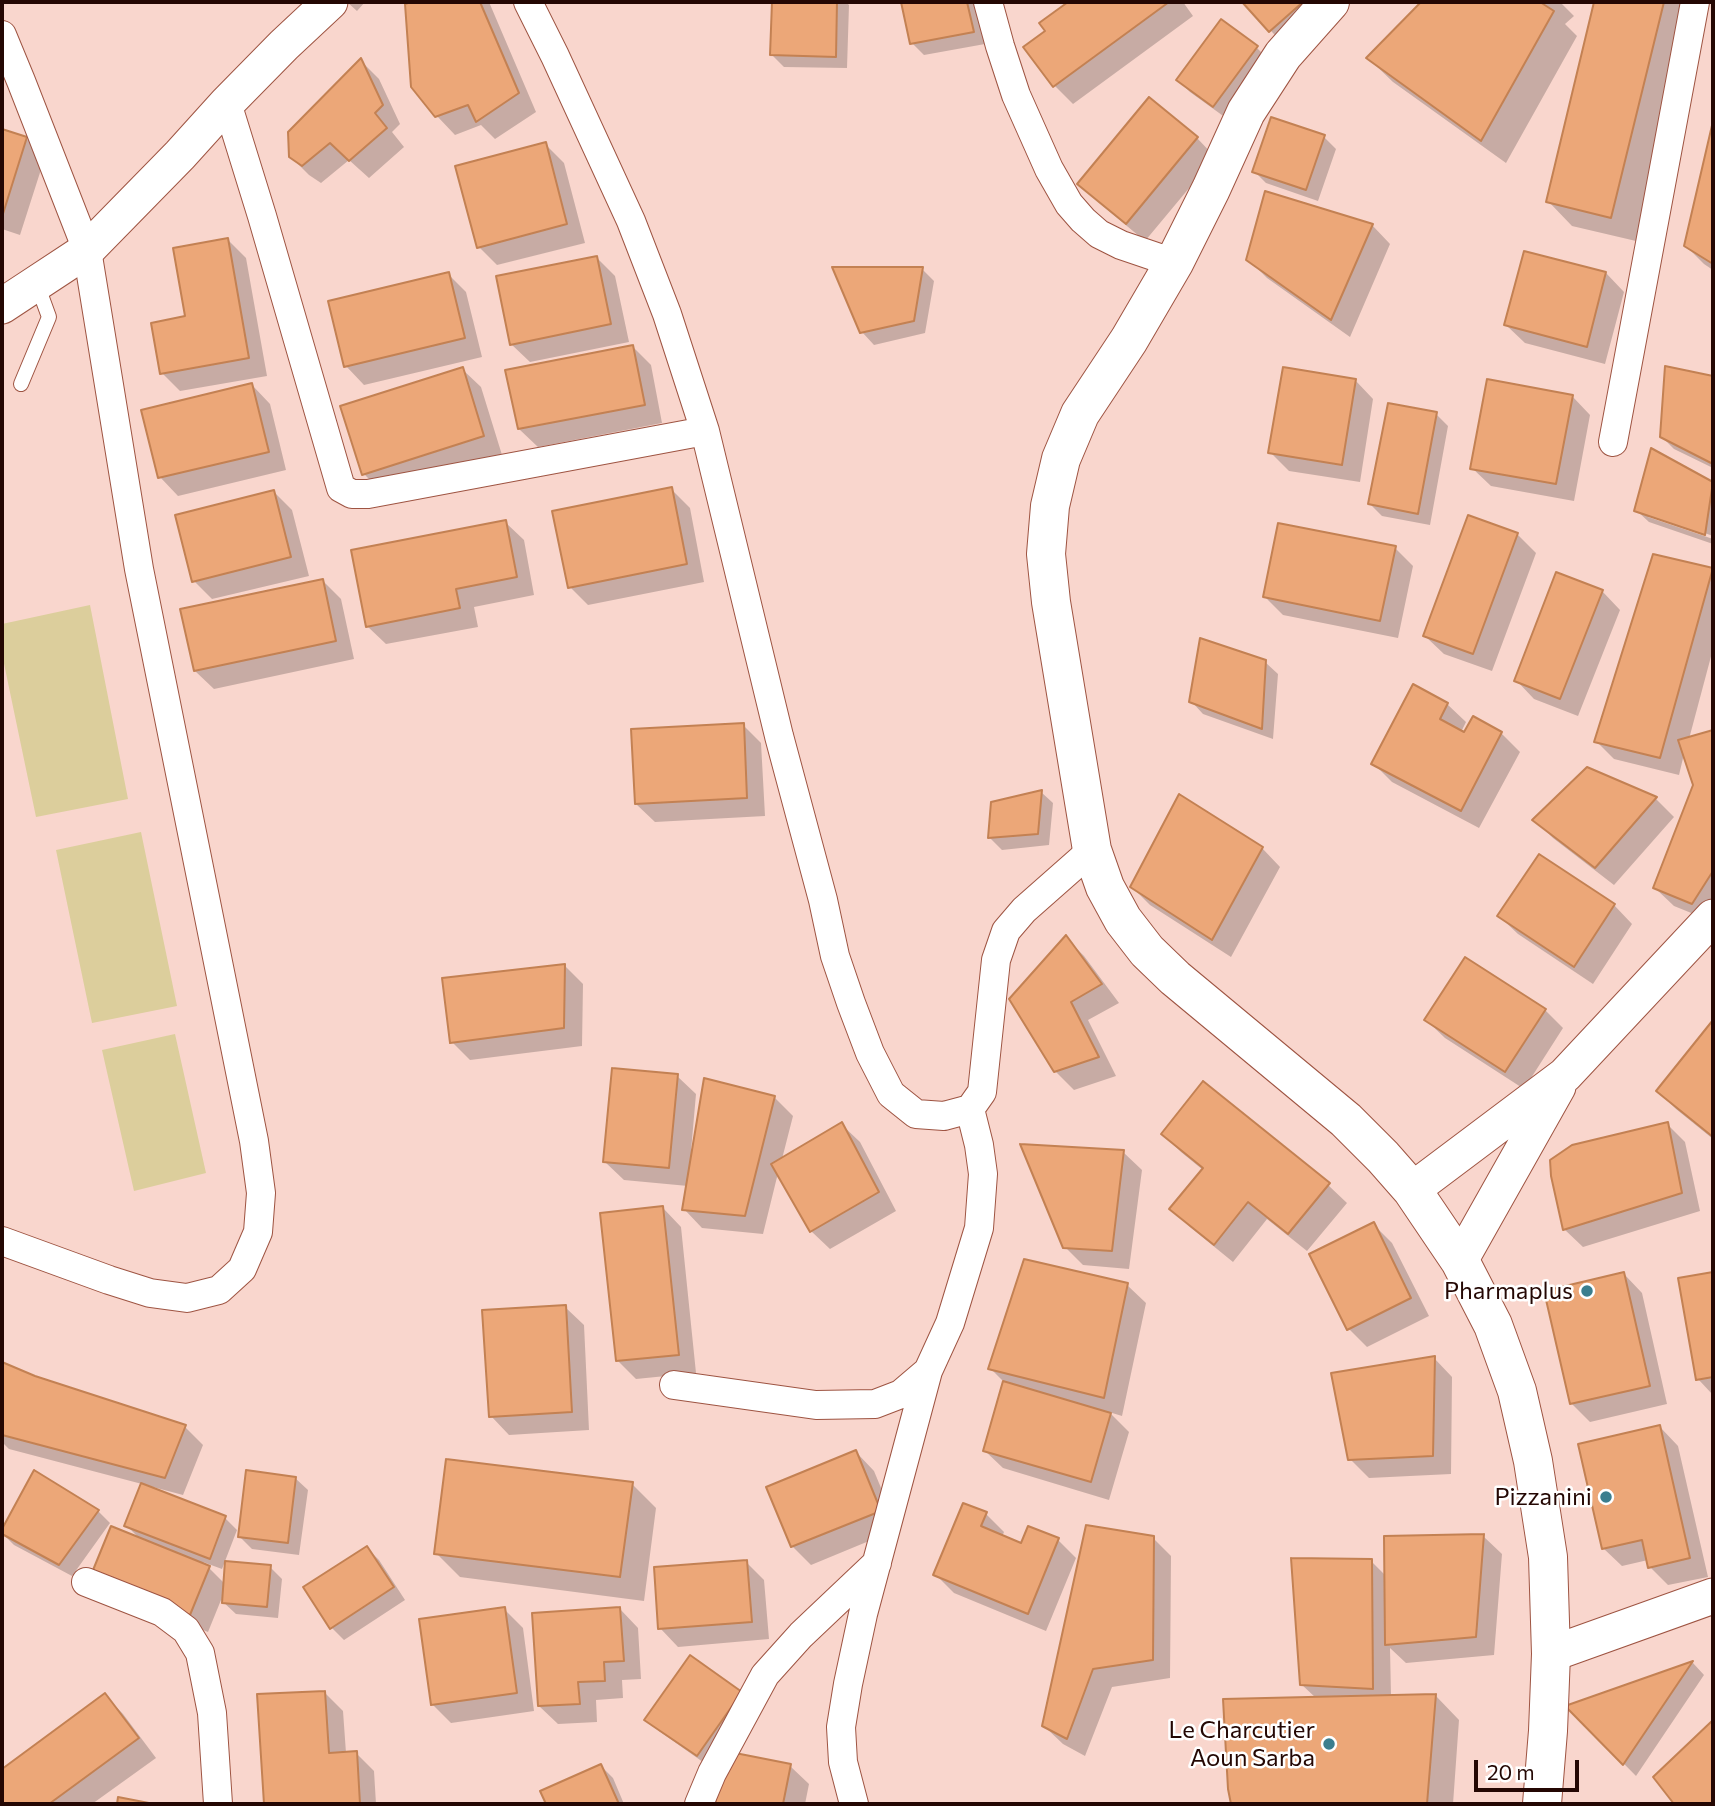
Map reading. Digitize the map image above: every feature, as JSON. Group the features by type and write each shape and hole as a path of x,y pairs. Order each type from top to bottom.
{"main road":[{"path":"1330,2 1283,55 1246,112 1174,263 1129,340 1080,414 1061,458 1050,506 1046,554 1051,602 1092,850 1105,887 1123,920 1147,951 1175,978 1346,1121 1383,1157 1412,1190 1460,1261 1493,1325 1517,1391 1534,1461 1548,1557 1551,1654 1542,1804"}],"street":[{"path":"2,306 87,250 227,103 330,2"},
{"path":"528,2 631,221 667,314 705,431 835,956 865,1041 891,1094 916,1114 944,1116 970,1109 982,1092 994,972 1006,931 1024,910 1092,850"},
{"path":"988,2 1016,95 1049,169 1069,204 1099,234 1121,246 1174,263"},
{"path":"1613,442 1695,2"},
{"path":"2,35 87,250 139,569 254,1141 261,1193 258,1233 242,1269 219,1290 187,1298 150,1293 2,1241"},
{"path":"227,103 341,488 352,494 368,494 705,431"},
{"path":"1412,1190 1565,1075 1713,917"},
{"path":"1460,1261 1565,1075"},
{"path":"854,1804 843,1762 841,1727 848,1684 877,1563 929,1371 950,1324 979,1228 983,1174 970,1109"},
{"path":"674,1385 816,1405 875,1404 901,1394 929,1371"},
{"path":"699,1804 712,1773 765,1675 802,1635 877,1563"},
{"path":"86,1582 162,1612 186,1630 200,1653 212,1713 218,1804"},
{"path":"1551,1654 1713,1596"}],"lane":[{"path":"21,384 49,317 37,284"}],"shaded area":[{"path":"90,605 128,799 36,817 2,654 2,624"},
{"path":"141,832 177,1006 92,1023 56,850"},
{"path":"175,1034 206,1173 134,1191 102,1050"}],"building":[{"path":"480,2 519,93 476,122 468,105 435,117 411,87 405,4"},
{"path":"772,2 837,2 836,57 770,55"},
{"path":"901,2 967,2 974,32 910,44"},
{"path":"1068,2 1169,2 1053,87 1023,47 1045,31 1039,23"},
{"path":"1242,2 1303,2 1269,32"},
{"path":"1421,2 1540,2 1554,11 1481,141 1366,58"},
{"path":"1594,2 1664,2 1611,218 1546,202"},
{"path":"1221,19 1258,46 1213,107 1176,80"},
{"path":"361,58 383,105 375,113 387,128 349,161 330,143 302,166 289,157 288,132"},
{"path":"1149,97 1198,137 1126,224 1077,184"},
{"path":"1271,117 1325,135 1306,190 1252,172"},
{"path":"1713,121 1713,264 1684,246"},
{"path":"2,129 27,137 2,217"},
{"path":"546,142 567,224 477,248 455,166"},
{"path":"1265,191 1373,224 1331,320 1246,260"},
{"path":"228,238 249,358 160,374 151,323 185,316 173,248"},
{"path":"1524,251 1606,272 1587,347 1504,325"},
{"path":"597,256 611,324 510,345 496,276"},
{"path":"832,267 923,267 914,321 860,333"},
{"path":"449,272 465,338 344,367 328,301"},
{"path":"633,345 645,405 518,429 505,370"},
{"path":"1665,366 1713,376 1713,464 1660,437"},
{"path":"463,367 484,436 362,475 340,406"},
{"path":"1283,367 1356,379 1342,465 1268,453"},
{"path":"1487,379 1573,395 1556,484 1470,469"},
{"path":"252,383 269,452 158,478 141,410"},
{"path":"1388,403 1437,412 1418,514 1368,504"},
{"path":"1651,448 1713,482 1705,535 1634,511"},
{"path":"672,487 687,564 568,588 552,511"},
{"path":"274,490 291,557 192,582 175,515"},
{"path":"1468,515 1518,533 1473,654 1423,636"},
{"path":"506,520 517,577 456,589 460,608 366,627 351,550"},
{"path":"1278,523 1396,546 1380,621 1263,597"},
{"path":"1653,554 1713,568 1660,758 1594,742"},
{"path":"1556,572 1603,590 1560,699 1514,681"},
{"path":"323,579 336,641 194,671 180,609"},
{"path":"1200,638 1266,660 1262,729 1189,702"},
{"path":"1413,684 1448,703 1440,719 1464,732 1473,716 1502,732 1461,811 1371,764"},
{"path":"744,723 747,798 635,804 631,729"},
{"path":"1713,730 1713,871 1692,904 1653,888 1693,785 1678,740"},
{"path":"1587,767 1657,797 1595,868 1532,820"},
{"path":"1042,790 1038,834 988,838 991,802"},
{"path":"1179,794 1263,847 1212,940 1130,887"},
{"path":"1539,854 1615,904 1574,967 1497,916"},
{"path":"1066,935 1102,984 1071,1002 1099,1057 1054,1072 1009,999"},
{"path":"1465,957 1546,1009 1505,1072 1424,1020"},
{"path":"565,964 564,1028 450,1043 442,978"},
{"path":"1713,1020 1713,1137 1656,1091"},
{"path":"612,1068 678,1074 669,1168 603,1162"},
{"path":"704,1078 775,1096 745,1216 682,1210"},
{"path":"1203,1081 1330,1183 1288,1234 1248,1202 1214,1245 1169,1209 1203,1168 1161,1134"},
{"path":"842,1122 879,1192 810,1232 771,1164"},
{"path":"1668,1122 1682,1193 1563,1230 1550,1160 1572,1145"},
{"path":"1020,1144 1124,1150 1112,1251 1063,1248"},
{"path":"663,1206 679,1355 616,1361 600,1213"},
{"path":"1374,1222 1411,1298 1347,1330 1309,1254"},
{"path":"1024,1259 1128,1283 1104,1398 988,1369"},
{"path":"1624,1272 1650,1386 1570,1404 1544,1291"},
{"path":"1713,1272 1713,1377 1696,1380 1678,1278"},
{"path":"566,1305 572,1412 489,1417 482,1310"},
{"path":"1435,1356 1433,1456 1348,1460 1331,1373"},
{"path":"2,1362 35,1376 186,1425 165,1478 2,1435"},
{"path":"1003,1381 1111,1413 1091,1482 983,1451"},
{"path":"1660,1425 1690,1558 1648,1568 1642,1540 1602,1549 1578,1444"},
{"path":"856,1450 881,1511 791,1547 766,1487"},
{"path":"446,1459 633,1482 620,1577 434,1554"},
{"path":"34,1470 99,1510 59,1565 2,1534 2,1529"},
{"path":"246,1470 296,1477 288,1543 238,1537"},
{"path":"141,1483 226,1516 210,1559 124,1526"},
{"path":"963,1503 987,1512 981,1526 1021,1543 1028,1526 1059,1538 1028,1614 933,1575"},
{"path":"1086,1525 1154,1536 1153,1660 1093,1669 1067,1739 1042,1726"},
{"path":"111,1526 210,1566 190,1615 91,1575"},
{"path":"1484,1534 1476,1637 1385,1645 1384,1536"},
{"path":"367,1546 394,1587 330,1629 303,1587"},
{"path":"1291,1558 1372,1559 1373,1689 1300,1685"},
{"path":"747,1560 752,1622 658,1629 654,1567"},
{"path":"225,1561 271,1565 267,1607 222,1603"},
{"path":"505,1607 517,1693 431,1705 419,1619"},
{"path":"620,1607 624,1661 604,1662 605,1681 578,1682 580,1704 538,1706 532,1613"},
{"path":"690,1655 742,1692 697,1756 644,1720"},
{"path":"1693,1661 1623,1765 1565,1706"},
{"path":"325,1691 329,1753 357,1751 360,1804 264,1804 257,1694"},
{"path":"105,1693 139,1738 49,1804 2,1804 2,1769"},
{"name":"Le Charcutier Aoun Sarba","path":"1436,1694 1427,1804 1231,1804 1223,1699"},
{"path":"1713,1720 1713,1804 1674,1804 1653,1777"},
{"path":"725,1751 791,1764 783,1804 715,1804"},
{"path":"601,1764 619,1804 546,1804 540,1791"},
{"path":"118,1797 154,1804 117,1804"}],"place":[{"name":"Pharmaplus","path":"1587,1291"},
{"name":"Pizzanini","path":"1606,1497"},
{"name":"Le Charcutier Aoun Sarba","path":"1329,1744"}]}
